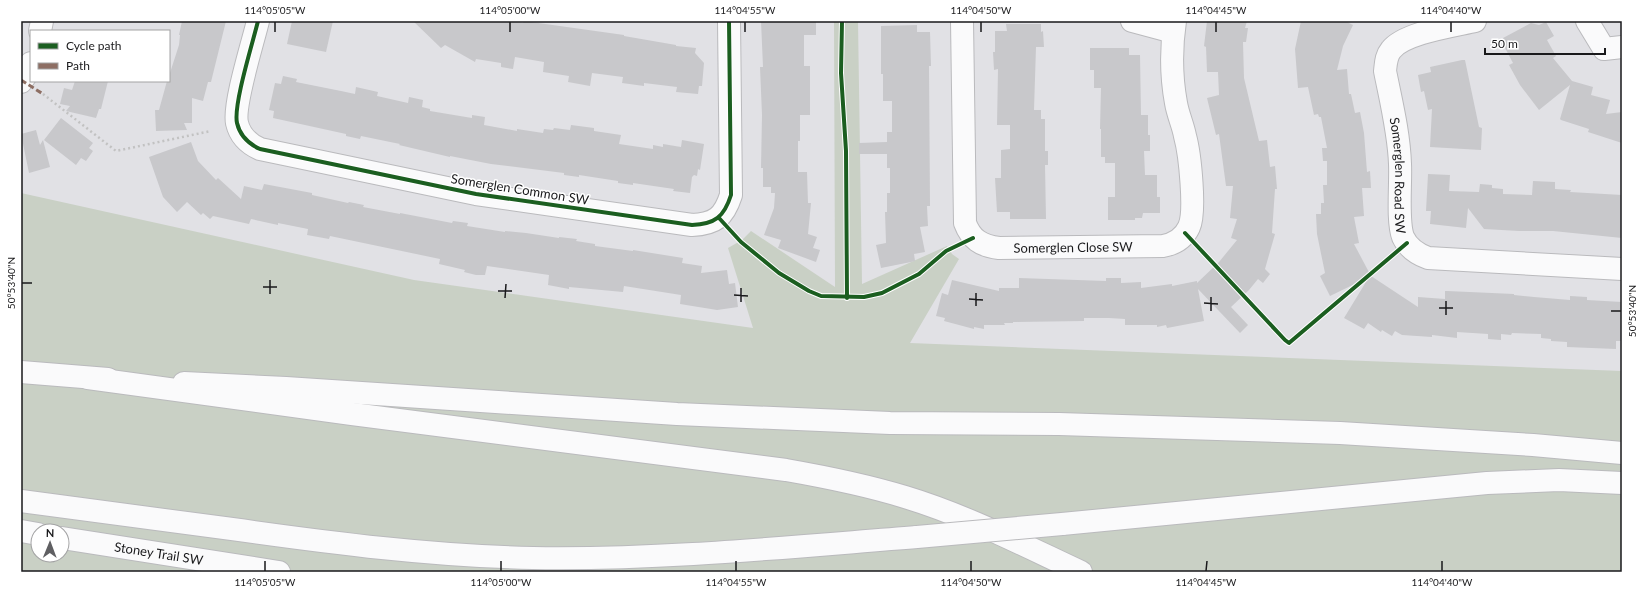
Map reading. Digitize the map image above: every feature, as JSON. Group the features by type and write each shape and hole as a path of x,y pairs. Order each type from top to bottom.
{"main road":[{"name":"Somerglen Common SW","path":"258,21 238,101 236,116 237,124 244,137 251,145 260,150 476,194 692,225 704,224 719,218 728,204 731,195 729,21"},
{"name":"Somerglen Close SW","path":"962,21 965,223 973,238 980,243 999,248 1163,246 1176,242 1188,229 1192,217 1191,170 1186,136 1176,105 1173,80 1172,59 1174,26 1132,21"},
{"name":"Somerglen Road SW","path":"1474,21 1402,40 1390,51 1386,59 1385,71 1400,163 1401,222 1403,237 1411,248 1428,258 1622,269"},
{"path":"1587,21 1604,49 1622,47"},
{"path":"21,82 29,71 30,67"},
{"path":"21,372 88,378 278,387 678,414 890,423 1059,424 1340,434 1533,445 1622,453"},
{"path":"88,378 786,470 829,478 906,497 1008,538 1081,572"},
{"path":"21,501 337,543 459,555 533,558 622,558 718,553 917,537 1487,483 1559,480 1622,483"},
{"name":"Stoney Trail SW","path":"70,539 279,572"}],"path":[{"path":"43,94 116,152 211,131"}],"shaded area":[{"path":"834,21 858,21 862,284 947,246 952,254 959,259 910,343 1622,371 1622,572 21,572 21,193 414,280 753,328 728,248 742,240 751,231 835,287"}],"building":[{"path":"182,21 226,21 211,82 208,82 203,101 192,98 192,123 184,123 187,130 156,131 155,110 159,110 167,82 170,82 170,73 179,45 179,35"},
{"path":"292,21 333,21 326,52 287,44"},
{"path":"413,21 510,21 523,23 524,21 624,35 676,46 696,48 695,53 704,63 702,86 699,86 698,94 676,92 677,87 644,83 644,86 622,83 623,77 592,73 590,86 568,82 569,76 543,72 544,62 515,57 513,69 501,67 501,63 476,59 475,62 445,45 441,48"},
{"path":"761,21 816,21 816,35 804,35 804,66 810,66 810,115 800,115 798,172 807,172 808,203 811,203 808,234 817,237 813,248 820,250 816,262 778,248 781,240 764,235 774,208 775,193 771,193 771,187 763,187 763,168 761,168 762,115 760,67 763,67"},
{"path":"1207,21 1247,21 1245,28 1248,28 1246,42 1243,42 1244,78 1259,141 1267,140 1270,167 1275,166 1277,189 1275,189 1272,233 1275,234 1265,269 1270,274 1263,283 1258,279 1231,307 1248,325 1240,333 1198,289 1204,321 1167,328 1166,325 1157,327 1157,325 1125,325 1125,319 1084,318 1084,321 1013,322 1004,323 1005,325 984,325 984,329 974,327 974,329 944,321 945,318 936,316 942,293 948,295 952,280 999,291 999,288 1019,288 1019,278 1106,281 1106,278 1121,278 1121,283 1141,282 1141,288 1172,284 1172,286 1197,281 1197,283 1219,262 1237,240 1231,238 1237,219 1230,218 1233,186 1226,186 1219,134 1216,135 1207,98 1219,95 1218,72 1207,72 1206,47 1204,46"},
{"path":"1301,21 1345,21 1353,25 1343,46 1337,70 1347,69 1349,94 1351,94 1355,113 1360,112 1364,133 1367,172 1370,171 1371,188 1362,188 1364,216 1354,217 1359,243 1354,244 1371,276 1418,307 1418,297 1445,299 1445,291 1514,294 1570,300 1570,296 1587,297 1587,300 1622,302 1622,341 1616,341 1616,349 1567,347 1567,342 1551,341 1551,339 1541,338 1541,334 1501,334 1501,340 1488,339 1488,334 1457,332 1457,338 1432,335 1432,337 1402,335 1395,331 1392,336 1382,330 1381,332 1368,323 1364,329 1344,318 1369,277 1330,296 1320,276 1325,273 1317,234 1316,214 1321,214 1321,203 1324,203 1323,185 1327,185 1327,161 1323,161 1322,148 1327,148 1321,117 1319,117 1318,114 1314,115 1308,87 1298,88 1295,49"},
{"path":"1546,22 1554,36 1547,40 1556,56 1553,58 1572,81 1593,87 1591,95 1610,100 1606,114 1622,112 1622,143 1588,132 1589,129 1560,119 1570,85 1539,110 1520,85 1509,65 1513,63 1504,46 1506,44 1503,38 1531,23 1539,25"},
{"path":"1006,24 1041,24 1041,32 1043,31 1044,47 1036,47 1034,110 1041,110 1041,119 1045,119 1045,151 1048,151 1048,165 1045,165 1046,219 1010,219 1010,212 997,212 995,178 1001,178 1001,150 1010,149 1010,125 997,125 998,69 994,70 993,52 995,52 995,31 1007,31"},
{"path":"917,25 917,32 930,32 930,206 927,206 928,226 920,227 925,252 914,254 915,261 881,268 876,245 886,243 885,212 887,212 887,193 890,193 890,168 887,168 887,154 859,154 859,143 887,142 887,132 892,132 892,101 883,101 883,74 881,74 881,26"},
{"path":"1090,48 1129,48 1129,55 1140,55 1141,115 1148,115 1148,135 1150,135 1150,151 1144,151 1145,175 1157,175 1157,197 1160,197 1160,213 1143,213 1142,218 1135,218 1135,220 1108,220 1108,197 1115,197 1115,163 1105,163 1105,157 1101,157 1101,88 1094,88 1094,70 1090,70"},
{"path":"1465,60 1479,127 1482,128 1481,150 1430,147 1432,109 1428,110 1424,91 1421,92 1418,75 1431,72 1430,67"},
{"path":"283,76 297,79 296,82 355,94 356,87 378,92 377,96 408,103 409,97 423,100 422,107 430,109 430,111 472,118 472,115 485,117 484,125 517,131 517,129 543,133 544,129 553,130 554,128 570,130 571,125 594,128 594,131 621,135 619,144 653,149 653,145 663,147 663,144 681,147 682,140 704,144 700,170 698,169 697,176 694,175 692,177 690,193 633,183 633,185 618,183 618,181 579,175 579,177 564,175 564,173 491,164 450,157 361,136 360,139 346,136 346,134 273,118 274,111 269,110 275,83 281,84"},
{"path":"75,82 108,82 101,109 99,109 96,118 66,111 70,106 60,104 64,88 72,90"},
{"path":"61,118 93,143 89,148 93,151 86,161 81,158 76,165 44,140"},
{"path":"36,130 40,145 43,140 50,167 29,173 21,134"},
{"path":"191,142 198,161 216,180 218,178 241,199 244,186 262,190 264,184 312,193 312,195 348,203 364,205 363,207 452,223 453,221 468,223 467,226 505,232 577,239 576,241 595,244 595,246 683,258 682,263 702,266 701,273 727,270 729,284 735,283 738,307 717,310 680,304 681,295 624,286 623,292 569,287 569,289 548,285 549,275 487,266 485,275 476,275 464,272 465,270 439,264 440,259 330,236 329,239 307,235 308,229 278,223 278,225 251,219 249,224 213,216 210,219 203,213 201,215 187,202 177,212 163,197 149,157"},
{"path":"1428,174 1450,175 1449,191 1479,192 1480,184 1492,185 1492,188 1503,189 1503,194 1532,195 1533,181 1555,182 1555,189 1571,190 1570,192 1622,195 1622,238 1553,231 1484,229 1468,208 1466,228 1430,224 1431,211 1426,211"}],"marked path":[{"path":"21,80 43,94"}],"cycle path":[{"path":"258,21 238,102 237,123 243,136 252,145 260,149 476,194 692,225 707,223 718,218 725,209 731,195 729,21"},
{"path":"842,21 841,73 846,151 847,298"},
{"path":"719,218 741,242 779,273 809,291 821,296 864,297 882,293 919,274 946,251 973,238"},
{"path":"1185,233 1289,343 1407,243"}]}
